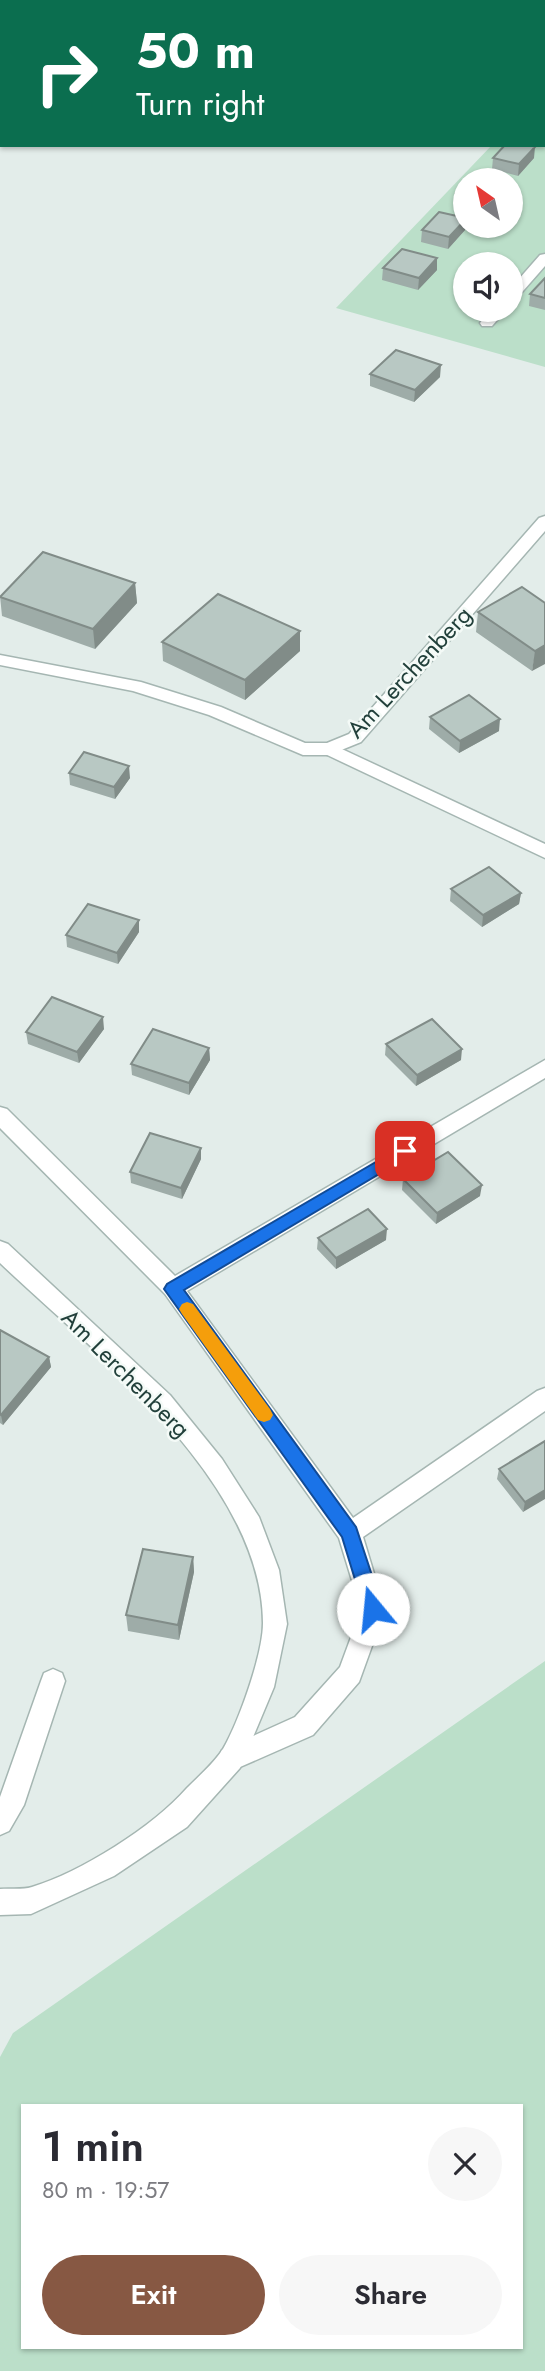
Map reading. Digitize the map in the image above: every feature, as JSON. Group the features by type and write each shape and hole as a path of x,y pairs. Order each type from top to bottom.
{"street":[{"path":"523,283 545,258"},
{"name":"Am Lerchenberg","path":"0,660 135,686 215,711 303,749 329,749 355,738 545,521"},
{"path":"329,749 545,852"},
{"path":"173,1289 545,1068"},
{"path":"0,1115 173,1289 350,1533 373,1609 350,1674 303,1726 231,1759"},
{"name":"Am Lerchenberg","path":"0,1250 162,1402 214,1465 247,1517 268,1570 275,1624 262,1687 231,1759 178,1818 105,1867 31,1901 0,1902"},
{"path":"350,1533 545,1398"},
{"path":"0,1822 15,1796 53,1681"}],"green space":[{"path":"490,147 545,147 545,367 336,308 453,186 453,238 523,238 523,168 470,168"},
{"path":"545,1661 545,2371 0,2371 0,2057 13,2033"}],"building":[{"path":"503,147 535,147 519,164 493,158"},
{"path":"439,212 453,215 453,233 449,237 422,230"},
{"path":"402,249 437,258 419,278 383,268"},
{"path":"545,278 545,298 530,294"},
{"path":"396,350 441,365 415,390 370,374"},
{"path":"43,552 135,583 93,629 0,597"},
{"path":"522,587 545,603 545,645 535,651 478,612"},
{"path":"218,594 300,631 245,680 162,642"},
{"path":"469,695 500,719 460,741 430,717"},
{"path":"84,752 129,766 114,787 69,773"},
{"path":"489,867 521,893 483,915 451,889"},
{"path":"88,904 139,920 117,953 66,935"},
{"path":"52,997 103,1017 77,1052 26,1032"},
{"path":"432,1019 462,1049 417,1075 386,1044"},
{"path":"153,1029 209,1048 189,1083 131,1064"},
{"path":"150,1133 201,1148 181,1188 130,1172"},
{"path":"448,1152 482,1185 437,1213 403,1179"},
{"path":"368,1209 387,1229 336,1258 318,1238"},
{"path":"0,1330 49,1357 1,1415 0,1414"},
{"path":"545,1441 545,1490 525,1502 499,1469"},
{"path":"143,1549 193,1557 178,1625 126,1615"}],"slow traffic":[{"path":"187,1309 264,1415"}],"route":[{"path":"373,1609 350,1533 173,1289 405,1151"}]}
